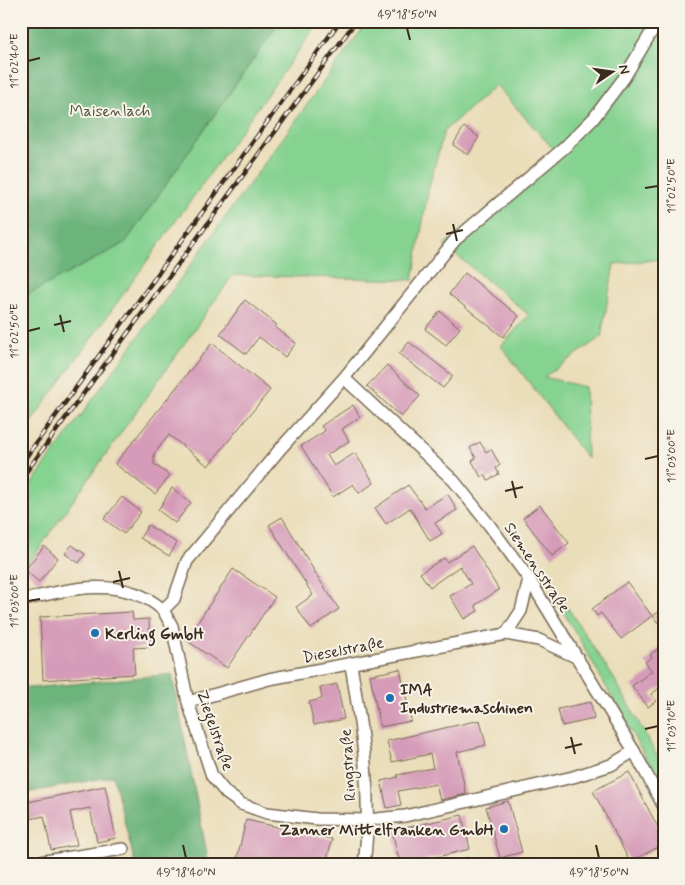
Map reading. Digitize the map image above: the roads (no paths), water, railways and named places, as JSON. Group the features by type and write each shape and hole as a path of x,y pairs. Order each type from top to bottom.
{"street":[{"path":"21,601 52,592 86,586 135,593 151,599 163,610 174,599 187,561 281,448 344,378 455,240 564,148 593,119 624,78 658,21"},
{"name":"Siemensstraße","path":"344,378 454,481 530,579 634,751 664,807"},
{"path":"506,634 521,611 530,579"},
{"name":"Ziegelstraße","path":"163,610 172,626 188,702 212,776 226,793 241,804 267,813 317,819 367,820 405,816 573,777 611,765 634,751"},
{"name":"Dieselstraße","path":"188,702 270,679 506,634 539,640 578,658"},
{"name":"Ringstraße","path":"351,665 366,755 367,820 364,864"},
{"path":"26,864 123,849"}],"railway":[{"path":"21,464 340,21"},
{"path":"21,479 356,21"}],"place":[{"name":"Kerling GmbH","path":"95,633"},
{"name":"IMA Industriemaschinen","path":"390,698"},
{"name":"Zanner Mittelfranken GmbH","path":"504,829"}],"park label":[{"name":"Maisenlach","path":"110,110"}]}
